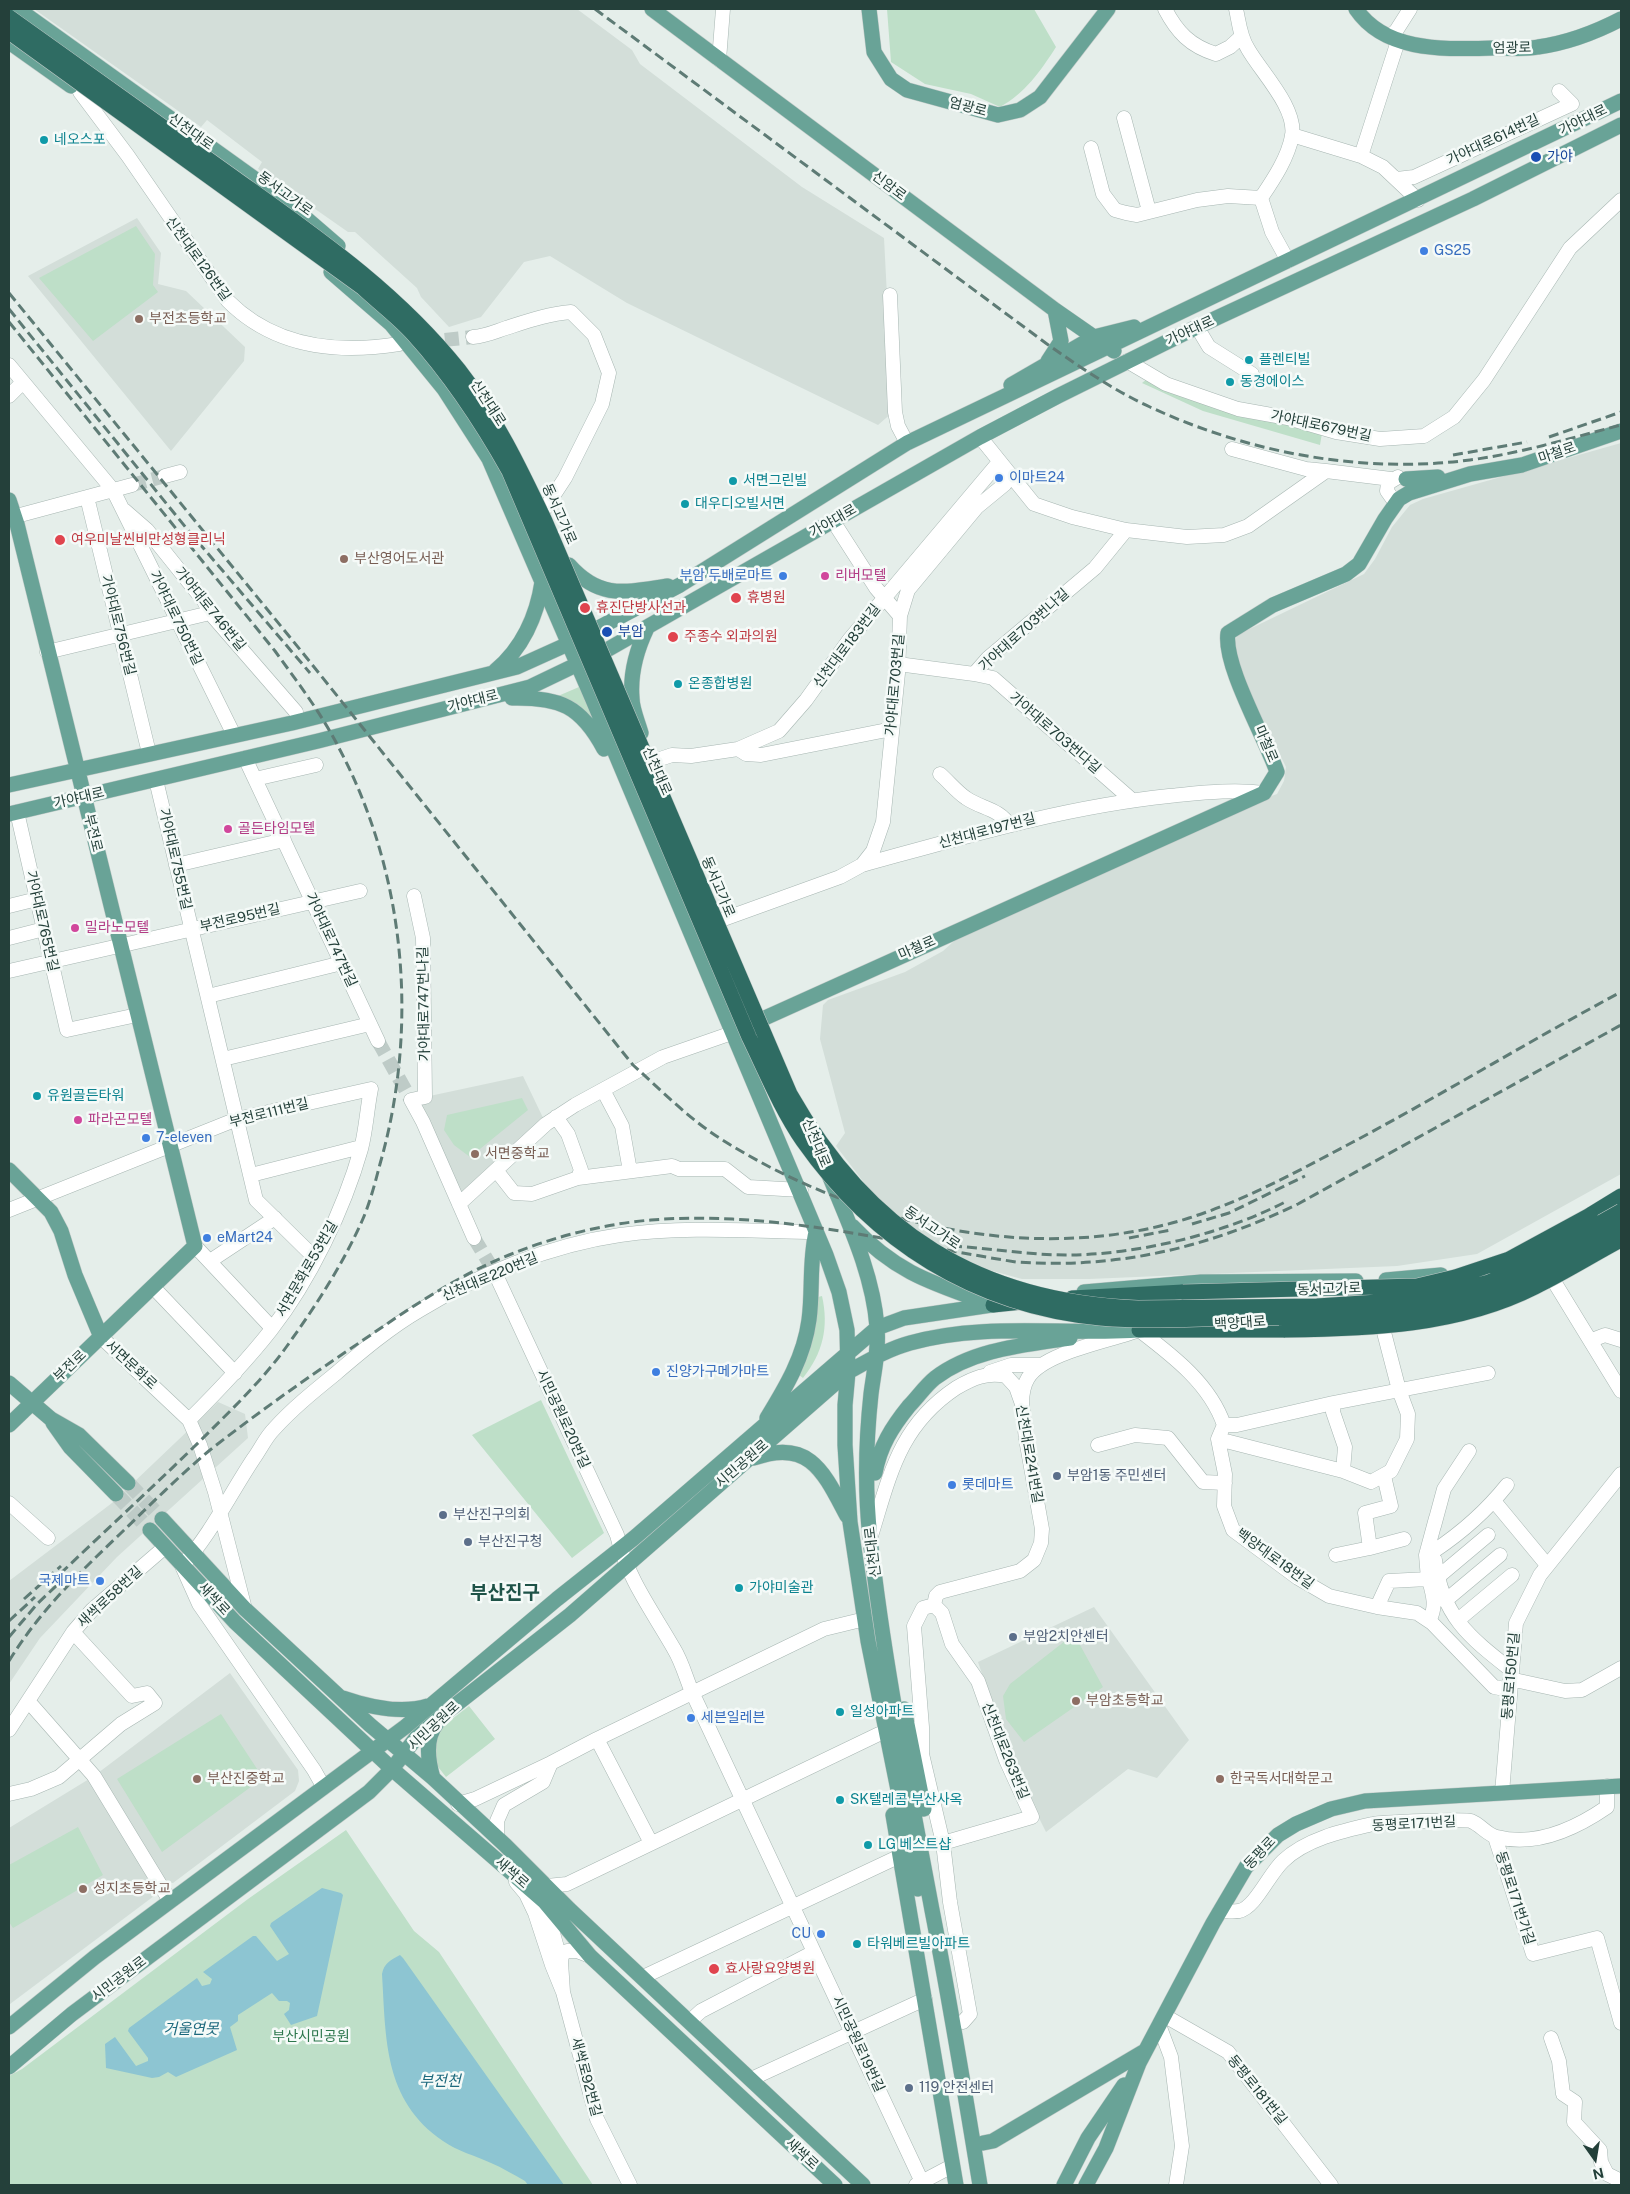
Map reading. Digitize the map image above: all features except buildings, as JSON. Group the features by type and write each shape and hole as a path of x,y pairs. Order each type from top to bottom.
{"highway":[{"name":"동서고가로","path":"9,17 341,254 418,322 460,371 501,433 520,467 545,521 790,1094 809,1128 844,1175 907,1234 962,1267 990,1279 1052,1299 1138,1308 1317,1306 1424,1299 1489,1282 1552,1252 1621,1211"},
{"name":"동서고가로","path":"9,32 364,288 413,334 448,375 484,427 509,472 749,1037 787,1115 802,1140 833,1181 878,1225 897,1240 947,1274 1003,1297 1066,1314 1127,1320 1365,1317 1426,1310 1494,1294 1532,1276 1621,1226"},
{"path":"993,1305 1106,1295 1416,1286 1455,1277 1510,1259 1621,1196"},
{"path":"1139,1330 1284,1330 1364,1327 1425,1322 1499,1302 1535,1288 1621,1240"}],"main road":[{"name":"신천대로","path":"18,9 287,202 407,304 464,367 516,449 569,564 654,761 847,1221 871,1285 877,1328 878,1356 871,1394 868,1506 895,1749"},
{"name":"신암로","path":"652,9 1054,310 1127,361"},
{"name":"엄광로","path":"869,9 874,52 891,79 908,90 998,115 1020,110 1040,97 1108,9"},
{"name":"엄광로","path":"1356,9 1364,21 1394,38 1435,50 1538,48 1595,32 1621,19"},
{"name":"신천대로","path":"9,42 325,267 392,324 444,389 478,439 509,501 732,1033 801,1190 839,1292 845,1318 848,1355 845,1445 850,1522 868,1641 895,1749"},
{"name":"가야대로","path":"9,785 292,723 485,677 517,667 568,644 680,584 907,443 1043,372 1108,347 1621,101"},
{"name":"가야대로","path":"13,813 251,757 305,751 349,741 485,698 530,687 605,651 647,628 980,437 1058,396 1197,327 1473,199 1621,125"},
{"path":"1043,372 1048,360 1062,340 1054,310"},
{"path":"1043,372 1094,337 1169,317"},
{"path":"1067,318 1100,327 1129,329"},
{"path":"1043,372 1058,378 1062,386 1058,396"},
{"name":"마철로","path":"732,1033 1264,792 1278,772 1232,669 1226,643 1228,633 1273,605 1346,574 1359,564 1401,488 1522,465 1621,431"},
{"name":"부전로","path":"9,500 195,1246 9,1425"},
{"path":"569,564 582,579 604,589 634,591 680,584"},
{"path":"195,743 296,712 383,692 485,677 511,658 538,606 542,582"},
{"path":"641,734 632,699 633,671 639,645 647,628"},
{"path":"485,698 549,700 568,707 584,717 595,732 619,777 633,796"},
{"name":"서면문화로","path":"9,1170 51,1212 62,1231 75,1274 101,1337"},
{"path":"848,1355 877,1328 904,1318 1104,1289 1201,1282 1363,1281 1449,1274 1486,1265 1604,1214 1621,1204"},
{"path":"847,1221 874,1249 899,1266 924,1280 993,1305"},
{"path":"760,1430 794,1371 804,1344 809,1319 811,1252 816,1232"},
{"name":"백양대로","path":"848,1372 878,1356 910,1343 978,1332 1055,1330 1110,1332 1311,1318 1380,1317 1463,1306 1513,1292 1550,1275 1621,1233"},
{"path":"868,1506 881,1447 895,1423 935,1378 957,1364 986,1354 1110,1332"},
{"name":"시민공원로","path":"9,2067 72,2014 369,1792 392,1769 438,1709 557,1599 620,1549 848,1355"},
{"name":"시민공원로","path":"9,2024 95,1956 372,1750 438,1709 570,1615 848,1372"},
{"path":"9,1383 31,1404 51,1419 79,1435 128,1482"},
{"path":"51,1419 70,1447 116,1494"},
{"path":"745,1461 774,1451 805,1457 818,1467 828,1480 850,1522"},
{"name":"새싹로","path":"162,1519 245,1609 386,1740 433,1778 458,1804 497,1837 546,1894 590,1956 835,2185"},
{"name":"새싹로","path":"150,1530 235,1622 392,1769 495,1858 546,1894 643,1977 863,2185"},
{"path":"884,1637 915,1729 989,2185"},
{"path":"868,1641 870,1684 956,2185"},
{"path":"340,1697 358,1703 386,1708 438,1709 430,1731 430,1766 433,1778"},
{"path":"895,1749 934,1963 971,2185"},
{"path":"895,1749 949,1998 980,2185"},
{"name":"동평로","path":"1086,2185 1106,2148 1142,2057 1220,1911 1246,1867 1278,1834 1310,1817 1331,1809 1365,1801 1614,1786"},
{"path":"983,2144 993,2141 1142,2057"},
{"path":"1064,2185 1088,2138 1142,2057"},
{"path":"1076,2185 1142,2057"}],"street":[{"path":"719,60 723,9"},
{"path":"1165,9 1182,36 1199,48 1216,54 1230,47 1242,36"},
{"path":"1236,9 1242,36 1247,48 1288,112 1292,135 1279,168 1261,198 1272,232 1288,261"},
{"path":"1361,156 1396,31 1410,9"},
{"name":"가야대로614번길","path":"1397,179 1414,177 1572,104 1559,91"},
{"name":"신천대로126번길","path":"80,92 128,156 228,301 243,316 264,330 293,341 337,347 399,344"},
{"path":"1124,118 1149,211"},
{"path":"1292,135 1361,156 1383,167 1418,200"},
{"path":"1091,148 1103,194 1115,210 1136,215 1228,196 1261,198"},
{"name":"가야대로679번길","path":"1127,361 1166,384 1238,409 1288,418 1336,432 1380,439 1424,436 1454,417 1484,380 1570,248 1621,200"},
{"path":"890,295 895,412 898,426 907,443"},
{"path":"472,337 487,336 550,314 571,312 594,335 609,373 602,404 565,478 544,510"},
{"path":"1197,327 1209,347 1252,374"},
{"name":"가야대로750번길","path":"9,365 113,490 232,731"},
{"path":"9,396 23,382"},
{"path":"980,437 1034,504 1072,517 1126,530 1186,537 1224,535 1248,526 1326,471"},
{"path":"1232,450 1306,469 1326,471 1401,488"},
{"name":"신천대로183번길","path":"654,761 672,755 691,756 738,748 779,731 806,700 849,640 884,597 999,462"},
{"path":"165,476 180,472"},
{"path":"900,616 908,590 977,507 1005,484"},
{"path":"12,517 132,485"},
{"name":"가야대로756번길","path":"87,497 149,753"},
{"name":"가야대로746번길","path":"122,509 147,530 204,600 210,612 296,712"},
{"name":"가야대로703번길","path":"833,521 884,597 900,616 898,664 883,822 873,851 862,865"},
{"name":"가야대로703번나길","path":"898,664 974,674 988,658 1095,568 1126,530"},
{"path":"48,652 210,612"},
{"name":"가야대로703번다길","path":"974,674 993,678 1132,800"},
{"path":"738,748 746,754 761,755 892,729"},
{"name":"가야대로747번길","path":"251,757 255,779 378,1040"},
{"path":"255,779 316,765"},
{"path":"940,774 967,799 994,811 1006,819 1009,825"},
{"name":"가야대로755번길","path":"156,780 256,1200 316,1258"},
{"name":"신천대로197번길","path":"721,920 840,877 862,865 1065,811 1132,800 1236,790 1264,792"},
{"name":"가야대로765번길","path":"13,813 37,899 67,1030 137,1015"},
{"path":"176,865 284,840"},
{"name":"부전로95번길","path":"9,971 360,891"},
{"name":"가야대로747번나길","path":"414,896 423,938 425,1097 410,1100 423,1122 459,1204"},
{"path":"9,906 37,899"},
{"path":"9,938 44,929"},
{"path":"208,996 342,964"},
{"path":"223,1059 370,1024"},
{"path":"474,1238 459,1204 556,1117 663,1057 732,1033"},
{"name":"부전로111번길","path":"9,1210 237,1119 370,1089"},
{"name":"서면문화로53번길","path":"189,1420 235,1373 272,1328 316,1258 342,1205 362,1147 370,1089"},
{"path":"603,1090 622,1126 630,1171"},
{"path":"556,1117 568,1134 581,1170 578,1178"},
{"path":"250,1174 362,1147"},
{"path":"496,1170 514,1193 532,1194 578,1178 672,1166 679,1169 725,1169 748,1187 801,1190"},
{"path":"210,1261 275,1218"},
{"name":"신천대로220번길","path":"220,1511 272,1431 296,1406 355,1357 418,1311 454,1290 556,1249 619,1235 700,1229 816,1232"},
{"path":"195,1246 272,1328"},
{"name":"시민공원로20번길","path":"495,1273 617,1535 627,1566"},
{"path":"1550,1275 1592,1340 1621,1391"},
{"path":"153,1286 235,1373"},
{"path":"870,1537 899,1451 910,1431 947,1394 969,1380 1011,1365 1041,1365 1099,1341 1116,1338 1139,1330 1195,1377 1218,1407 1224,1425 1218,1439 1343,1471 1371,1482 1391,1471 1407,1439 1408,1414 1399,1390 1380,1317"},
{"path":"1592,1340 1605,1336 1621,1340"},
{"name":"서면문화로","path":"101,1337 189,1420 200,1446 220,1511 245,1609"},
{"path":"1022,1404 1026,1380 1041,1365"},
{"path":"1224,1425 1237,1425 1333,1403 1488,1373"},
{"name":"신천대로241번길","path":"934,1606 936,1596 940,1592 1020,1571 1034,1560 1037,1552 1042,1529 1026,1439 1022,1404 1016,1388 1006,1376 985,1374"},
{"path":"1333,1403 1333,1412 1345,1447 1343,1471"},
{"path":"1098,1445 1135,1435 1168,1438 1204,1482 1225,1483"},
{"name":"백양대로18번길","path":"1218,1439 1225,1474 1224,1506 1233,1530 1298,1578 1329,1596 1377,1607 1418,1613 1429,1621"},
{"path":"1469,1451 1444,1489 1426,1555 1433,1578 1445,1601 1466,1632 1510,1679 1564,1691 1582,1690 1621,1668"},
{"name":"동평로150번길","path":"1502,1793 1516,1623 1529,1594 1548,1565 1621,1474"},
{"path":"1370,1548 1365,1513 1391,1506 1384,1476"},
{"path":"1434,1551 1494,1501 1507,1485"},
{"path":"1494,1501 1548,1565"},
{"path":"10,1505 48,1538"},
{"path":"182,1566 202,1544 220,1511"},
{"path":"1436,1518 1433,1578 1434,1612 1429,1621 1494,1687 1510,1679"},
{"path":"1377,1607 1389,1582 1433,1578 1488,1535"},
{"path":"1336,1555 1404,1539"},
{"name":"새싹로58번길","path":"9,1730 73,1632 92,1610 165,1547"},
{"path":"1445,1601 1500,1555"},
{"name":"새싹로","path":"182,1566 199,1604 314,1770 323,1786"},
{"name":"시민공원로19번길","path":"627,1566 650,1611 675,1651 692,1692 852,2033 919,2183"},
{"path":"1458,1620 1512,1575"},
{"path":"934,1606 923,1608 914,1626 915,1729 943,1842 950,1902 970,2014 963,2022"},
{"name":"신천대로263번길","path":"934,1606 942,1613 952,1644 978,1681 1006,1760 1032,1817 943,1842"},
{"path":"458,1804 475,1799 551,1763 692,1692 824,1630 865,1619"},
{"path":"9,1794 31,1789 59,1776 121,1724 155,1703 147,1693 132,1696 73,1632"},
{"path":"29,1702 94,1776 170,1901"},
{"path":"597,1739 651,1843 879,1734"},
{"name":"새싹로","path":"497,1837 497,1821 504,1805 543,1782 551,1763"},
{"name":"동평로171번길","path":"1220,1911 1240,1911 1254,1902 1265,1881 1283,1860 1308,1844 1340,1833 1376,1824 1470,1820 1496,1837 1522,1840 1551,1835 1580,1826 1607,1807 1614,1786"},
{"name":"동평로171번가길","path":"1496,1837 1533,1954 1597,1938 1621,2023"},
{"name":"새싹로","path":"546,1894 651,1843"},
{"path":"643,1977 900,1856"},
{"name":"새싹로92번길","path":"495,1858 529,1900 563,1992 596,2119 630,2185"},
{"name":"새싹로92번길","path":"546,1894 561,1962 563,1992"},
{"path":"561,1962 562,1955 567,1951 577,1951 590,1956"},
{"path":"690,2021 701,2011 814,1952"},
{"path":"752,2079 925,1999"},
{"path":"1162,2021 1171,2057 1182,2146 1176,2185"},
{"name":"동평로181번길","path":"1162,2021 1228,2052 1331,2185"},
{"path":"1552,2038 1559,2060 1563,2094 1575,2102 1574,2122 1600,2150 1607,2174 1621,2181"},
{"path":"919,2183 952,2166"}],"shaded area":[{"path":"34,9 577,9 632,50 640,64 802,187 884,238 893,412 878,425 627,303 550,256 524,262 481,317 449,327 421,297 417,288 355,232 348,232 258,169 262,162 207,120 201,127"},
{"name":"부전초등학교","path":"137,218 161,253 158,284 186,291 245,347 244,361 171,451 28,276"},
{"path":"1621,443 1621,1174 1477,1254 1397,1266 1089,1279 1022,1279 923,1252 872,1193 836,1146 845,1133 820,1039 823,1005 828,1000 905,972 943,951 963,933 1252,803 1277,794 1284,781 1286,767 1244,683 1233,649 1237,635 1364,574 1375,559 1392,527 1410,505 1423,499"},
{"name":"서면중학교","path":"523,1076 546,1124 459,1204 411,1100"},
{"path":"218,1402 245,1414 248,1438 117,1557 40,1638 9,1684 9,1581 112,1503"},
{"name":"부암초등학교","path":"1094,1607 1189,1740 1157,1778 1128,1769 1046,1832 1015,1770 978,1662"},
{"path":"230,1673 298,1770 299,1781 295,1791 173,1883 158,1882 154,1896 10,2004 9,1828 94,1776"}],"green space":[{"path":"887,9 1034,9 1056,47 1031,81 1017,95 1000,107 971,94 925,84 891,62"},
{"path":"136,226 155,254 153,285 158,292 93,341 39,278"},
{"path":"1152,375 1322,433 1320,445 1203,411 1142,383"},
{"path":"579,687 593,716 590,718 575,703 558,696"},
{"path":"522,1098 528,1110 470,1157 454,1145 444,1130 447,1115"},
{"path":"822,1296 825,1318 823,1339 810,1369 803,1378 799,1375 810,1346 818,1297"},
{"path":"541,1400 604,1533 572,1558 472,1435"},
{"path":"1074,1634 1103,1687 1024,1742 1006,1719 1003,1696 1010,1684"},
{"path":"469,1706 495,1739 446,1777 435,1763 435,1732"},
{"path":"221,1714 263,1778 162,1852 117,1779"},
{"path":"78,1827 103,1875 13,1928 9,1922 9,1865"},
{"name":"부산시민공원","path":"346,1830 414,1931 439,1952 593,2185 9,2185 9,2076 22,2069 248,1899"}],"water":[{"name":"거울연못","path":"322,1888 343,1895 317,2016 291,2025 284,2014 289,2010 290,2003 279,2001 272,1993 238,2015 238,2021 230,2027 237,2050 176,2077 168,2072 159,2077 152,2078 106,2068 105,2044 115,2037 136,2066 148,2061 148,2058 128,2031 129,2028 197,1978 202,1986 210,1984 212,1979 203,1972 253,1936 256,1936 277,1961 289,1954 270,1926 271,1923"},
{"name":"부전천","path":"400,1955 564,2185 528,2185 525,2181 500,2167 448,2145 423,2125 409,2107 398,2087 392,2066 387,2044 383,1998 382,1974 384,1967 388,1962"}],"tunnel":[{"path":"424,342 473,337"},
{"path":"132,485 165,476"},
{"path":"378,1041 411,1100"},
{"path":"474,1238 495,1273"},
{"path":"128,1483 162,1519"},
{"path":"116,1494 150,1530"}],"railway":[{"path":"595,9 1084,370 1150,407 1188,423 1266,448 1347,462 1388,464 1429,464 1489,457 1546,445 1621,425"},
{"path":"9,293 302,652 633,1065 686,1113 721,1139 773,1169 829,1194 887,1214 947,1229 1008,1237 1069,1238 1130,1232 1189,1218 1252,1193 1313,1163 1387,1124 1621,992"},
{"path":"9,309 187,529 310,673"},
{"path":"9,322 275,651 333,737 362,798 380,849 392,901 399,953 402,1006 399,1060 392,1112 376,1178 362,1221 328,1285 287,1346 256,1384 183,1458 59,1575"},
{"path":"1549,437 1621,412"},
{"path":"1453,455 1527,442"},
{"path":"9,1661 33,1626 74,1579 164,1491 210,1450 298,1385 409,1309 468,1274 509,1255 543,1242 597,1228 651,1220 697,1218 789,1224 834,1230 1016,1262 1090,1262 1161,1252 1196,1244 1230,1233 1298,1204 1621,1025"},
{"path":"1192,1224 1229,1213 1305,1176"},
{"path":"952,1246 1052,1255 1122,1251 1151,1247 1208,1233 1262,1213 1287,1201"},
{"path":"1129,1238 1171,1230"},
{"path":"24,1599 61,1566"},
{"path":"9,1637 38,1603 70,1573"},
{"path":"9,1621 35,1597"}],"place":[{"name":"네오스포","path":"44,140"},
{"name":"가야","path":"1536,157"},
{"name":"GS25","path":"1424,251"},
{"name":"부전초등학교","path":"139,319"},
{"name":"플렌티빌","path":"1249,360"},
{"name":"동경에이스","path":"1230,382"},
{"name":"이마트24","path":"999,478"},
{"name":"서면그린빌","path":"733,481"},
{"name":"대우디오빌서면","path":"685,504"},
{"name":"여우미날씬비만성형클리닉","path":"60,540"},
{"name":"부산영어도서관","path":"344,559"},
{"name":"부암 두배로마트","path":"783,576"},
{"name":"리버모텔","path":"825,576"},
{"name":"휴병원","path":"736,598"},
{"name":"휴진단방사선과","path":"585,608"},
{"name":"부암","path":"607,632"},
{"name":"주종수 외과의원","path":"673,637"},
{"name":"온종합병원","path":"678,684"},
{"name":"골든타임모텔","path":"228,829"},
{"name":"밀라노모텔","path":"75,928"},
{"name":"유원골든타워","path":"37,1096"},
{"name":"파라곤모텔","path":"78,1120"},
{"name":"7-eleven","path":"146,1138"},
{"name":"서면중학교","path":"475,1154"},
{"name":"eMart24","path":"207,1238"},
{"name":"진양가구메가마트","path":"656,1372"},
{"name":"부암1동 주민센터","path":"1057,1476"},
{"name":"롯데마트","path":"952,1485"},
{"name":"부산진구의회","path":"443,1515"},
{"name":"부산진구청","path":"468,1542"},
{"name":"국제마트","path":"100,1581"},
{"name":"가야미술관","path":"739,1588"},
{"name":"부암2치안센터","path":"1013,1637"},
{"name":"부암초등학교","path":"1076,1701"},
{"name":"일성아파트","path":"840,1712"},
{"name":"세븐일레븐","path":"691,1718"},
{"name":"부산진중학교","path":"197,1779"},
{"name":"한국독서대학문고","path":"1220,1779"},
{"name":"SK텔레콤 부산사옥","path":"840,1800"},
{"name":"LG 베스트샵","path":"868,1845"},
{"name":"성지초등학교","path":"83,1889"},
{"name":"CU","path":"821,1934"},
{"name":"타워베르빌아파트","path":"857,1944"},
{"name":"효사랑요양병원","path":"714,1969"},
{"name":"119 안전센터","path":"909,2088"}],"district":[{"name":"부산진구","path":"505,1593"}]}
